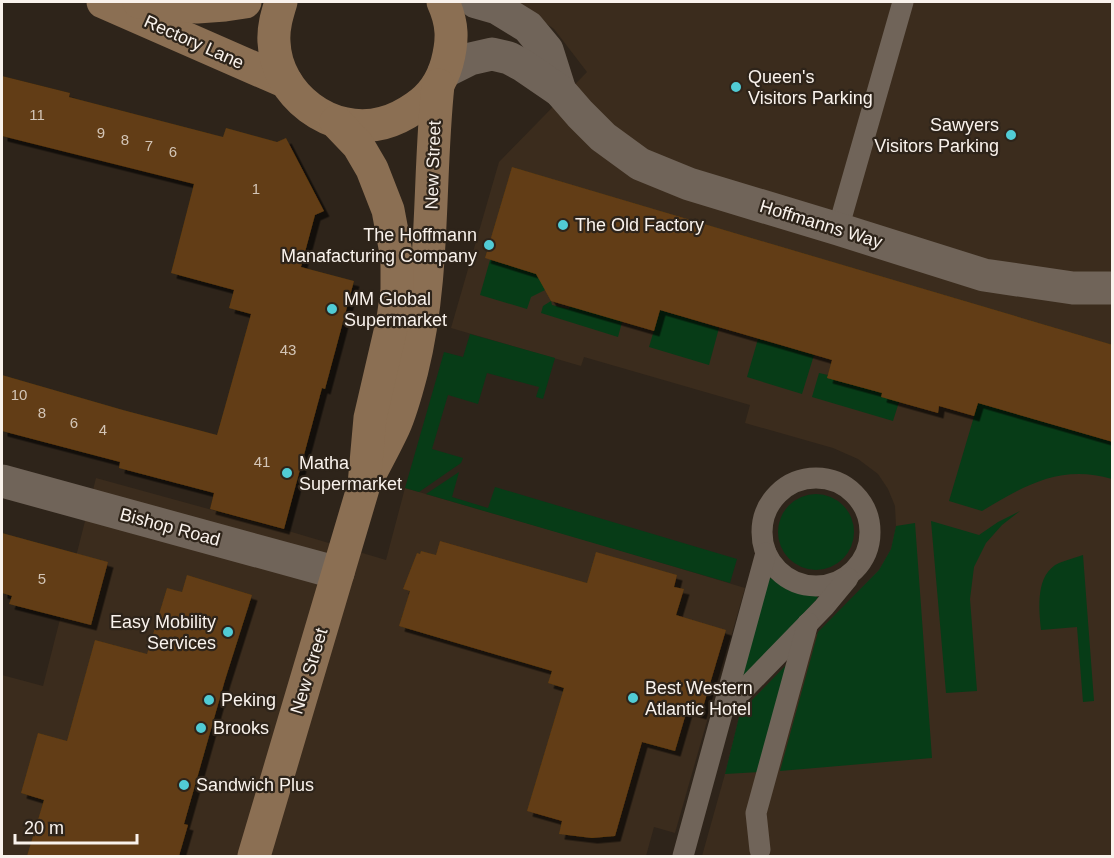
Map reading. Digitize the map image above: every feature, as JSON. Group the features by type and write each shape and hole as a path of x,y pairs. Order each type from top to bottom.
{"main road":[{"name":"Rectory Lane","path":"103,2 286,82"},
{"name":"Rectory Lane","path":"139,2 197,7 245,2"},
{"path":"281,2 275,22 274,42 278,63 286,82 299,99 316,112 336,122 359,126 382,124 404,116 423,102 441,78"},
{"name":"New Street","path":"254,856 364,485 395,426 406,393 422,324 427,287 434,122 441,78 452,45 449,17 443,2"},
{"name":"New Street","path":"336,122 358,145 372,169 388,210 397,258 397,290 393,319 370,418 364,485"}],"street":[{"name":"Hoffmanns Way","path":"476,2 497,8 528,27 547,50 560,91"},
{"name":"Hoffmanns Way","path":"441,78 470,59 492,54 509,58 560,91 603,137 640,164 688,184 984,275 1073,288 1113,288"},
{"name":"Bishop Road","path":"2,481 338,573"}],"lane":[{"path":"838,229 903,2"},
{"path":"723,711 824,607 862,561 868,547 870,531 868,516 861,502 850,490 837,482 821,478 805,479 791,484 778,494 769,506 762,532 766,553 774,565 784,575 811,586 839,581 852,573"},
{"path":"683,856 766,553"},
{"path":"760,850 756,813 808,623"}],"shaded area":[{"path":"509,2 1112,2 1112,856 702,856 739,717 753,699 879,570 891,549 896,526 895,506 878,474 858,459 833,448 745,423 750,405 584,357 581,366 451,328 499,162 587,72 554,29 530,12"},
{"path":"96,478 386,560 405,488 745,588 675,833 654,827 646,856 2,856 2,675 43,686"}],"green space":[{"path":"490,260 545,276 545,290 531,297 527,309 480,295"},
{"path":"576,285 628,300 618,337 541,313 543,306 551,301 552,305 569,309"},
{"path":"660,310 719,328 709,365 649,347"},
{"path":"470,334 555,358 543,399 536,397 539,387 487,373 478,404 448,395 432,449 463,458 461,463 419,492 405,488 444,352 463,357"},
{"path":"758,339 814,355 802,394 747,377"},
{"path":"819,373 828,375 827,378 882,393 899,402 893,421 812,397"},
{"path":"978,403 1112,442 1112,479 1094,475 1060,476 1029,485 982,511 949,501"},
{"path":"459,472 452,497 488,508 495,487 737,559 730,583 426,494"},
{"path":"816,494 831,497 843,505 851,517 854,532 851,547 843,559 831,567 816,570 801,567 789,559 781,547 778,532 781,517 789,505 801,497"},
{"path":"1020,511 1002,525 986,543 974,567 970,599 977,691 946,693 931,521 979,535"},
{"path":"915,523 932,758 780,771 818,632 879,570 891,549 896,526"},
{"path":"1083,555 1094,701 1083,702 1077,627 1041,630 1039,602 1042,583 1051,568"},
{"path":"768,578 788,588 816,595 818,598 741,682"},
{"path":"789,662 760,772 725,774 739,717"}],"building":[{"path":"2,76 70,93 69,97 223,137 226,128 277,142 286,138 324,211 315,215 301,267 354,281 284,529 210,509 214,493 119,468 120,462 2,431 2,375 217,435 251,314 229,308 234,290 171,273 194,184 2,136"},
{"path":"512,167 1113,345 1113,442 978,403 974,416 939,406 938,413 881,397 882,393 827,378 832,360 660,310 654,331 551,301 536,274 485,258"},
{"path":"2,533 108,562 91,625 9,604 12,596 2,593"},
{"name":"Best Western Atlantic Hotel","path":"440,541 587,583 596,552 677,575 674,587 684,589 676,615 726,630 701,714 687,710 675,751 642,742 615,836 592,838 559,834 562,821 527,811 564,688 548,683 552,671 399,626 410,591 403,589 417,553 420,554 421,551 436,555"},
{"path":"187,575 252,595 184,824 188,825 179,856 27,856 44,800 21,793 38,733 67,741 95,640 147,654 167,588 182,592"}],"place":[{"name":"Queen's Visitors Parking","path":"736,87"},
{"name":"Sawyers Visitors Parking","path":"1011,135"},
{"name":"The Old Factory","path":"563,225"},
{"name":"The Hoffmann Manafacturing Company","path":"489,245"},
{"name":"MM Global Supermarket","path":"332,309"},
{"name":"Matha Supermarket","path":"287,473"},
{"name":"Easy Mobility Services","path":"228,632"},
{"name":"Best Western Atlantic Hotel","path":"633,698"},
{"name":"Peking","path":"209,700"},
{"name":"Brooks","path":"201,728"},
{"name":"Sandwich Plus","path":"184,785"}]}
